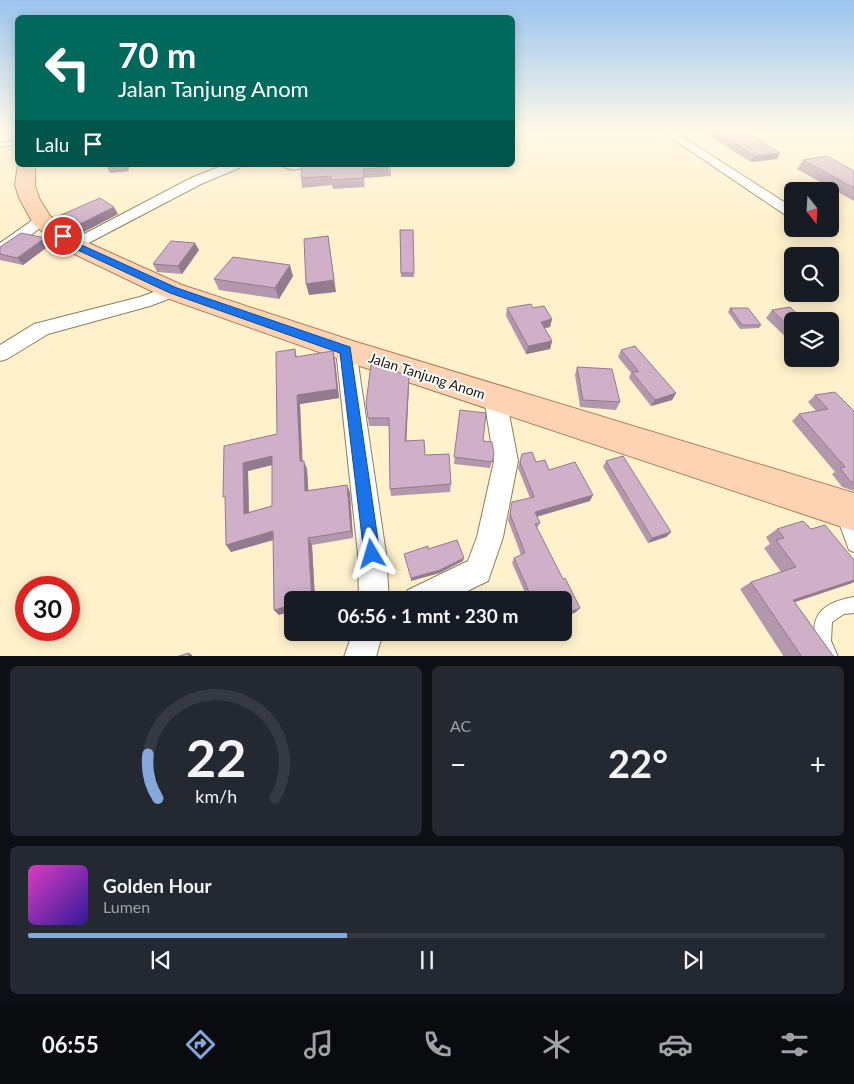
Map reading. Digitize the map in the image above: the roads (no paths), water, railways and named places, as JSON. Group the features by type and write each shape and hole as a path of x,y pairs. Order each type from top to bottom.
{"main road":[{"name":"Jalan Tanjung Anom","path":"26,167 24,185 42,220 74,245 173,290 346,350 847,509"}],"street":[{"path":"712,162 784,209"},
{"path":"74,245 196,181 230,167"},
{"path":"0,250 42,220"},
{"path":"0,354 41,329 76,318 144,302 173,290"},
{"path":"346,350 372,554 374,591"},
{"path":"437,591 478,571 490,537 506,460 495,398"},
{"path":"360,656 365,641"}],"lane":[{"path":"289,167 300,167"},
{"path":"847,509 854,545"},
{"path":"830,656 823,641 824,618 841,608 854,605"}]}
